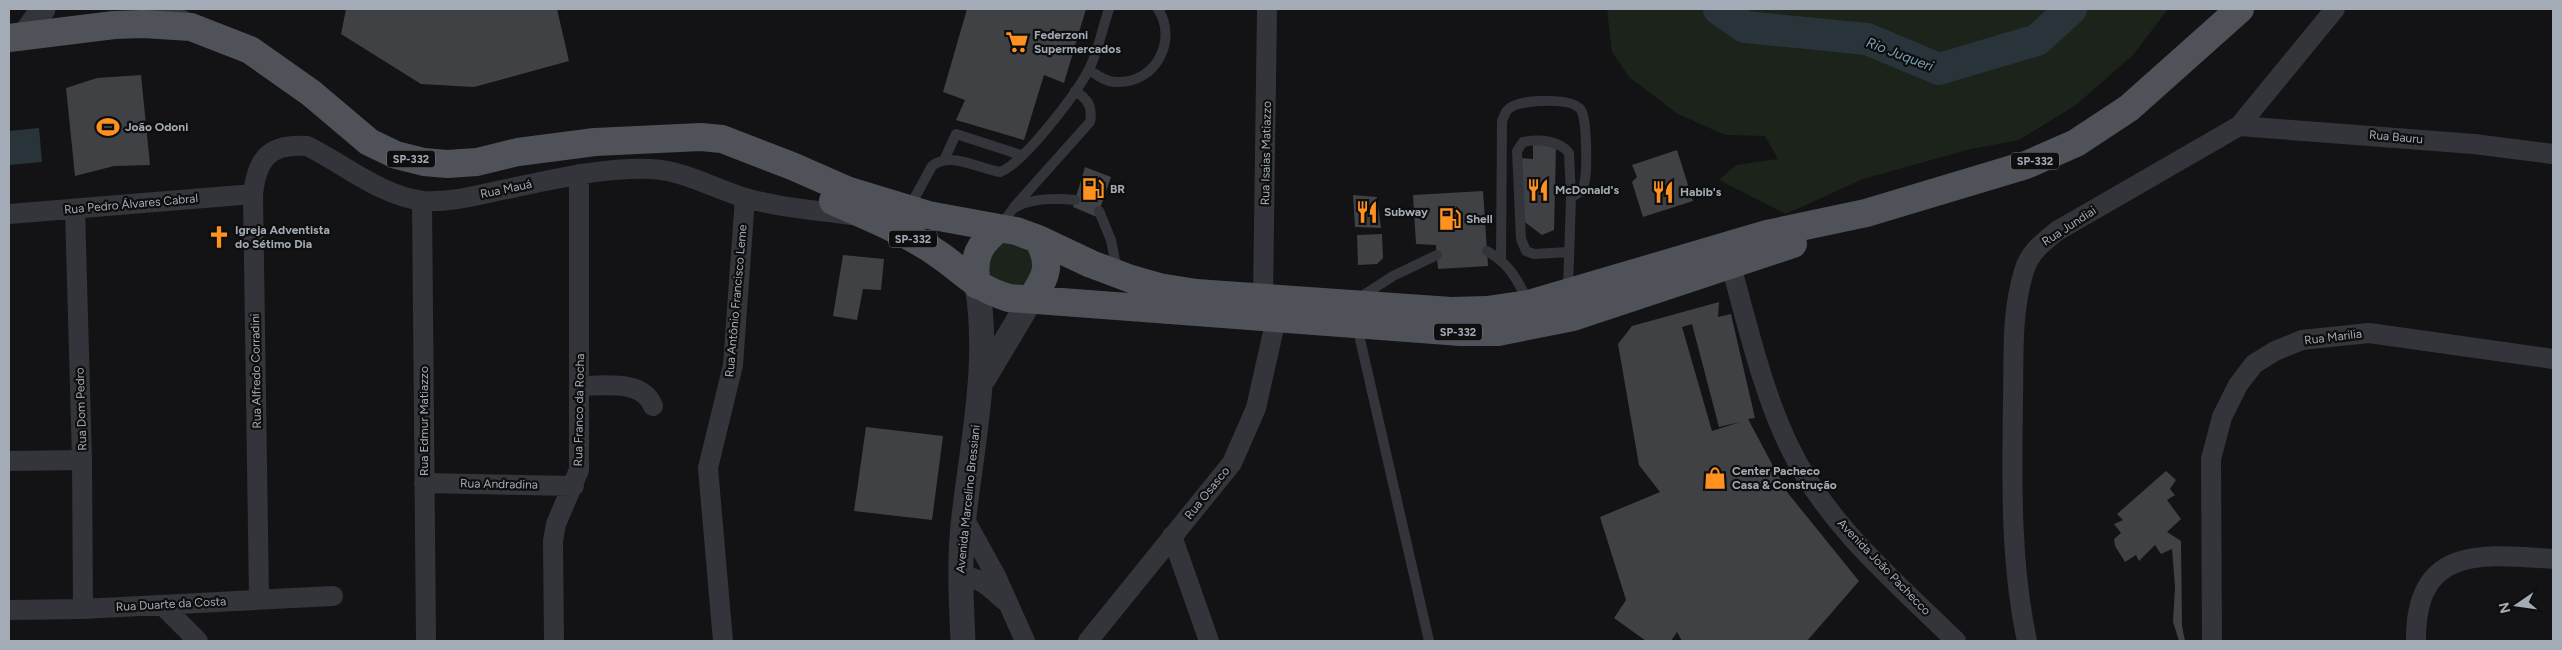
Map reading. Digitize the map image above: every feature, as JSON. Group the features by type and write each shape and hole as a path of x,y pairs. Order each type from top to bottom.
{"main road":[{"path":"2181,62 2217,9"},
{"name":"SP-332","path":"1353,315 1487,310 1529,304 1767,234 1866,213 2026,165 2076,143 2129,108 2240,9"},
{"name":"SP-332","path":"16,38 114,25 143,24 191,27 250,50 311,92 369,142 396,155 424,162 447,164 476,162 518,152 595,142 701,137 722,140 792,166 849,191 908,210 1007,218 1038,239 1090,264 1118,274 1169,289 1270,308"},
{"name":"SP-332","path":"668,139 824,197 867,217 938,254 977,285 1009,298 1270,308 1353,315 1461,332 1498,332 1527,328 1573,317 1731,266 1823,232 1866,213"},
{"path":"977,285 974,270 978,250 1007,218"},
{"path":"1031,299 1044,279 1047,268 1046,258 1038,239"}],"street":[{"path":"16,38 42,9"},
{"path":"153,9 191,27"},
{"name":"Rua Isaias Matiazzo","path":"1268,9 1270,308"},
{"name":"Rua Jundiai","path":"2027,641 2015,554 2013,452 2014,318 2024,270 2036,248 2056,231 2239,126 2335,9"},
{"name":"Rua Bauru","path":"2239,126 2465,143 2553,154"},
{"name":"Rua Mauá","path":"275,150 296,145 306,146 393,192 422,200 477,196 579,174 621,169 655,170 711,184 745,198 779,206 867,217"},
{"name":"Rua Alfredo Corradini","path":"259,599 253,194 255,172 264,158 275,150"},
{"name":"Rua Franco da Rocha","path":"554,641 553,541 556,524 574,486 579,470 579,174"},
{"name":"Rua Pedro Álvares Cabral","path":"9,214 253,194"},
{"name":"Rua Antônio Francisco Leme","path":"723,641 708,468 733,365 745,198"},
{"name":"Rua Edmur Matiazzo","path":"422,200 426,641"},
{"name":"Rua Dom Pedro","path":"75,209 82,460 83,609"},
{"name":"Avenida João Pachecco","path":"1731,266 1768,394 1789,447 1820,498 1862,548 1956,641"},
{"name":"Avenida Marcelino Bressiani","path":"962,641 960,577 964,518 983,358 977,285"},
{"path":"980,387 994,359 1031,299"},
{"name":"Rua Osasco","path":"1088,641 1232,463 1256,408 1270,308"},
{"name":"Rua Marilia","path":"2212,641 2211,459 2222,417 2238,385 2254,364 2275,351 2302,340 2369,333 2553,360"},
{"path":"580,386 636,388 649,397 653,406"},
{"path":"9,461 82,460"},
{"name":"Rua Andradina","path":"424,482 574,486"},
{"path":"964,518 984,553 1025,641"},
{"path":"1172,536 1209,641"},
{"path":"2416,641 2416,619 2427,587 2440,572 2456,562 2477,556 2553,559"},
{"path":"960,577 972,576 1006,602"},
{"name":"Rua Duarte da Costa","path":"9,610 83,609 333,596"},
{"path":"162,605 198,641"}],"lane":[{"path":"945,158 1000,172 1006,170 1038,138 1089,70 1109,9"},
{"path":"1089,70 1103,79 1116,82 1130,81 1154,66 1163,54 1166,44 1165,22 1158,9"},
{"path":"1007,218 1090,122 1092,111 1088,102 1075,91"},
{"path":"1502,259 1502,120 1506,111 1514,105 1561,101 1571,103 1580,110 1585,124 1585,177 1584,186 1579,193 1571,197"},
{"path":"908,210 932,166 945,158 956,134 1021,155"},
{"path":"1568,294 1571,197 1571,159 1565,147 1538,140 1523,142 1519,145 1517,161 1521,239 1523,246 1526,251 1534,254 1569,252"},
{"path":"1007,218 1032,202 1062,199 1075,200"},
{"path":"1099,211 1111,240 1118,274"},
{"path":"1487,251 1502,259 1512,272 1529,304"},
{"path":"1429,641 1353,315 1393,276 1437,254"}],"shaded area":[{"path":"1607,9 2168,9 2133,55 2076,105 2019,140 1971,149 1863,179 1786,214 1719,180 1736,165 1778,159 1765,136 1725,135 1678,114 1629,77 1612,52"},
{"path":"39,128 42,162 9,165 9,131"},
{"path":"1005,242 1026,246 1039,263 1022,290 1003,285 987,272 992,246"}],"building":[{"path":"346,9 557,9 569,61 474,87 421,84 341,34"},
{"name":"Federzoni Supermercados","path":"967,9 1086,9 1064,83 1044,75 1024,140 956,120 965,100 943,92"},
{"name":"João Odoni","path":"141,75 150,165 114,166 75,176 66,88 97,78"},
{"name":"McDonald's","path":"1533,144 1556,146 1554,230 1542,235 1522,220 1521,158 1533,159"},
{"name":"Habib's","path":"1677,150 1693,201 1643,217 1632,182 1637,177 1632,165"},
{"name":"BR","path":"1085,167 1111,177 1097,217 1073,207"},
{"name":"Shell","path":"1483,191 1488,266 1438,269 1436,245 1416,244 1413,195"},
{"name":"Subway","path":"1353,195 1377,197 1381,228 1355,227"},
{"path":"1382,234 1383,258 1377,264 1358,265 1357,235"},
{"path":"843,255 884,259 881,290 863,289 857,320 833,316"},
{"name":"Center Pacheco Casa & Construção","path":"1719,302 1718,317 1731,314 1755,418 1748,419 1787,492 1859,581 1807,641 1682,641 1677,632 1671,641 1646,641 1614,618 1626,600 1600,517 1660,492 1639,465 1618,344 1632,326","holes":["1692,324 1719,427 1740,422 1712,431 1682,327"]},
{"path":"866,427 943,436 932,520 854,511"},
{"path":"2166,471 2176,480 2170,489 2175,495 2167,500 2181,519 2167,532 2181,541 2182,626 2185,641 2179,641 2173,622 2175,587 2172,549 2161,554 2155,545 2139,561 2136,555 2125,562 2115,546 2114,539 2121,533 2114,524 2123,520 2117,514"}],"waterway":[{"name":"Rio Juqueri","path":"1719,9 1745,27 1867,39 1939,69 2037,40 2071,9"}],"place":[{"name":"Federzoni Supermercados","path":"1017,42"},
{"name":"João Odoni","path":"108,127"},
{"name":"BR","path":"1093,189"},
{"name":"McDonald's","path":"1538,190"},
{"name":"Habib's","path":"1663,192"},
{"name":"Subway","path":"1367,212"},
{"name":"Shell","path":"1450,219"},
{"name":"Igreja Adventista do Sétimo Dia","path":"219,237"},
{"name":"Center Pacheco Casa & Construção","path":"1715,478"}]}
